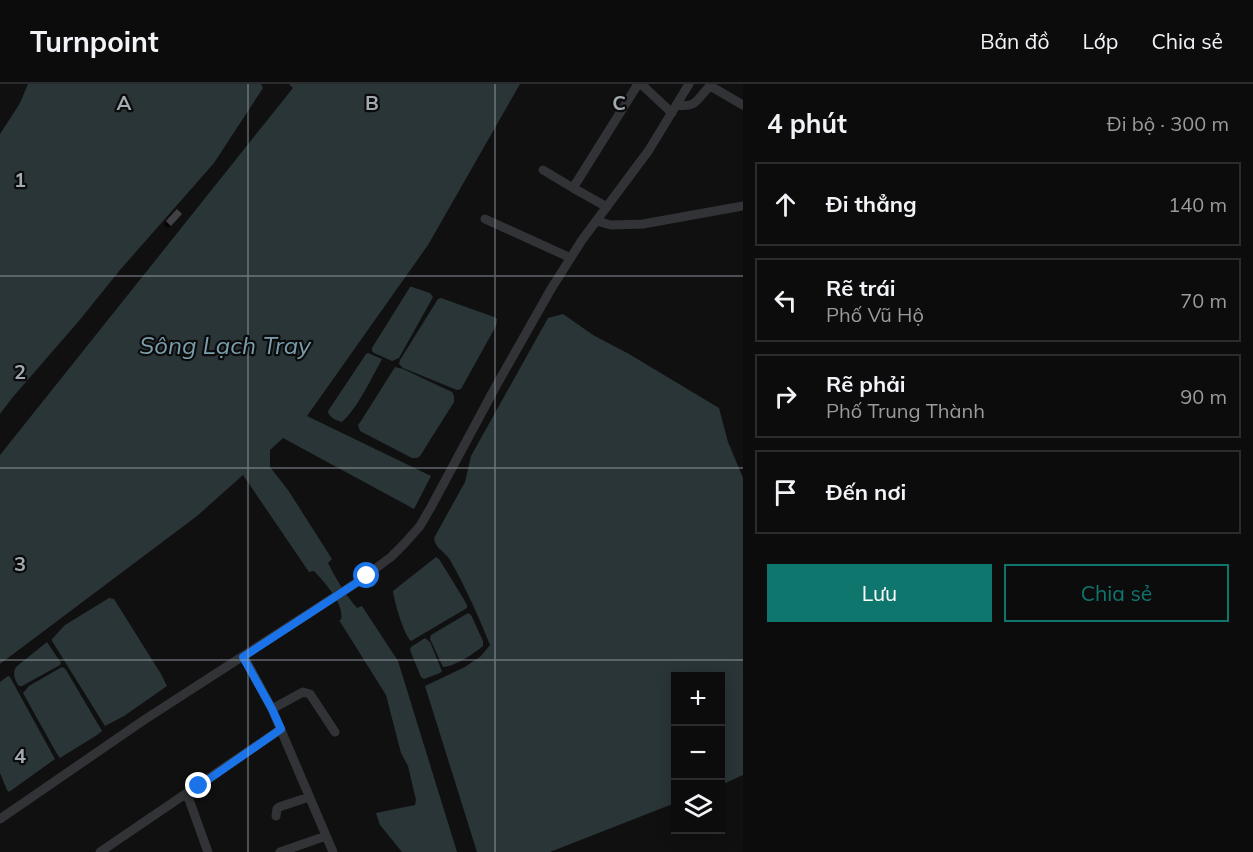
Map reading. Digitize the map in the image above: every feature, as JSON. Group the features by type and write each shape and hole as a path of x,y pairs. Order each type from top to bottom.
{"street":[{"path":"573,188 640,84 674,109 690,106 709,87 743,105"},
{"path":"0,819 144,720 357,583 391,557 420,526 531,322 596,221 649,150 689,84"},
{"path":"543,170 607,207"},
{"path":"596,221 611,225 643,224 743,206"},
{"path":"485,219 571,258"},
{"path":"243,657 280,727 333,852"},
{"path":"272,710 306,692 310,694 335,732"},
{"path":"102,852 280,727"},
{"path":"187,794 208,852"},
{"path":"276,816 279,807 309,796"},
{"path":"280,852 326,836"}],"water":[{"path":"28,84 261,84 263,88 214,163 120,270 0,414 0,134 20,103"},
{"name":"Sông Lạch Tray","path":"289,84 520,84 428,245 307,416 431,476 414,509 283,438 270,450 270,467 288,490 332,559 328,563 338,581 357,608 362,606 398,661 457,852 402,852 380,825 376,813 415,805 416,800 386,695 339,620 341,620 341,614 337,600 314,571 309,572 243,475 197,516 0,664 0,455 293,88"},
{"path":"410,287 430,293 433,297 399,358 392,361 374,353 372,348"},
{"path":"441,298 497,319 496,326 461,389 457,390 403,368 399,364 438,299"},
{"path":"563,314 593,335 719,408 728,442 743,478 743,775 725,783 725,672 671,672 671,805 550,852 477,852 425,686 465,667 481,656 490,645 461,580 448,557 436,545 434,538 465,482 471,456 548,318"},
{"path":"368,353 382,359 353,410 342,422 335,419 328,411"},
{"path":"395,367 452,392 454,396 454,402 417,458 412,458 360,431 358,425"},
{"path":"436,557 467,608 411,641 402,625 393,591"},
{"path":"109,598 114,599 167,686 124,716 105,726 52,639 65,625"},
{"path":"468,613 483,641 483,646 459,662 443,667 430,639 431,635"},
{"path":"425,638 430,642 442,671 424,679 421,677 410,650"},
{"path":"47,642 61,663 60,665 19,686 14,677 16,667"},
{"path":"62,667 66,670 102,731 60,758 23,693 29,686"},
{"path":"8,676 55,759 9,792 0,773 0,682"}],"building":[{"path":"177,209 182,214 171,226 166,221"}],"route":[{"path":"199,786 281,729 243,657 367,576"}]}
